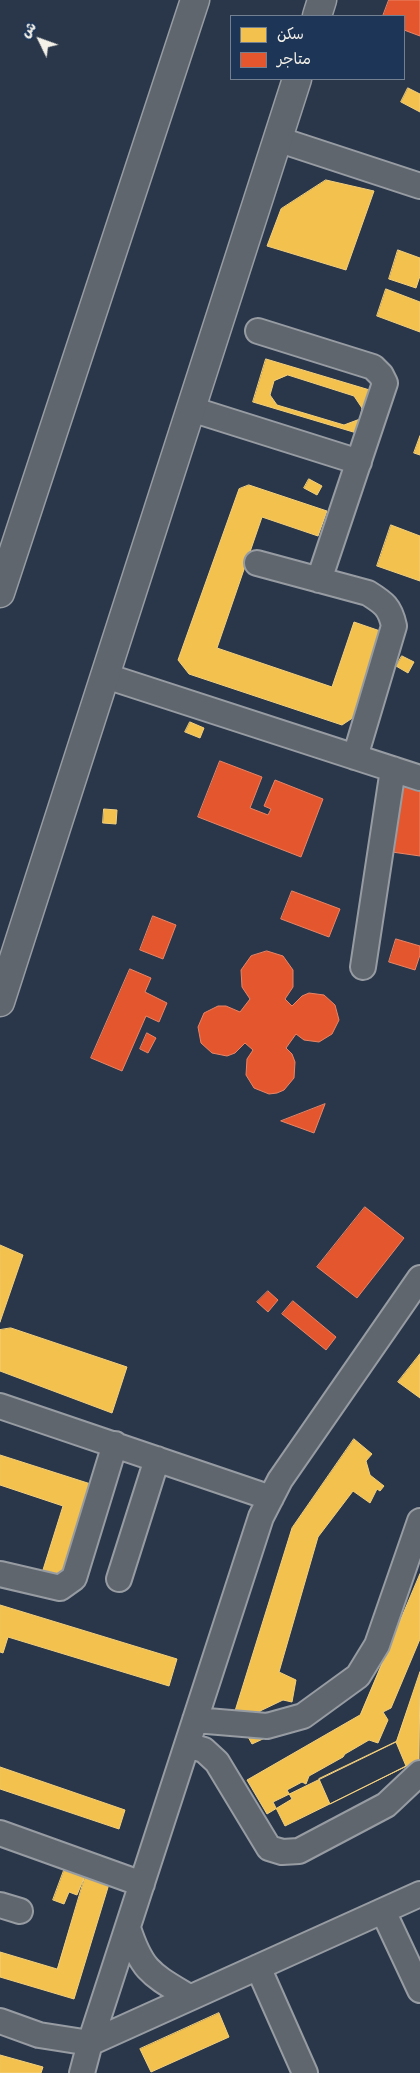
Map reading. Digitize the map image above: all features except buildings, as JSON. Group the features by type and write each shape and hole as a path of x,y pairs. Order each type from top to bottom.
{"main road":[{"path":"0,593 195,0"},
{"path":"317,15 322,0"},
{"path":"0,1002 297,80"}],"street":[{"path":"277,139 420,186"},
{"path":"258,331 373,368 381,374 385,383 319,580"},
{"path":"191,409 358,462"},
{"path":"257,563 368,593 384,603 391,613 394,626 355,757"},
{"path":"106,676 420,778"},
{"path":"363,967 393,769"},
{"path":"82,2073 90,2043 261,1517 280,1480 420,1278"},
{"path":"0,1406 271,1498"},
{"path":"0,1574 60,1588 74,1578 115,1444"},
{"path":"119,1579 157,1459"},
{"path":"194,1720 267,1726 303,1716 358,1676 377,1645 420,1521"},
{"path":"186,1745 204,1750 217,1762 269,1848 282,1852 299,1851 386,1805 420,1773"},
{"path":"0,1833 142,1884"},
{"path":"0,2021 39,2035 90,2043 420,1894"},
{"path":"383,1911 420,1990"},
{"path":"128,1928 140,1960 152,1974 189,1997"},
{"path":"258,1967 305,2073"}]}
